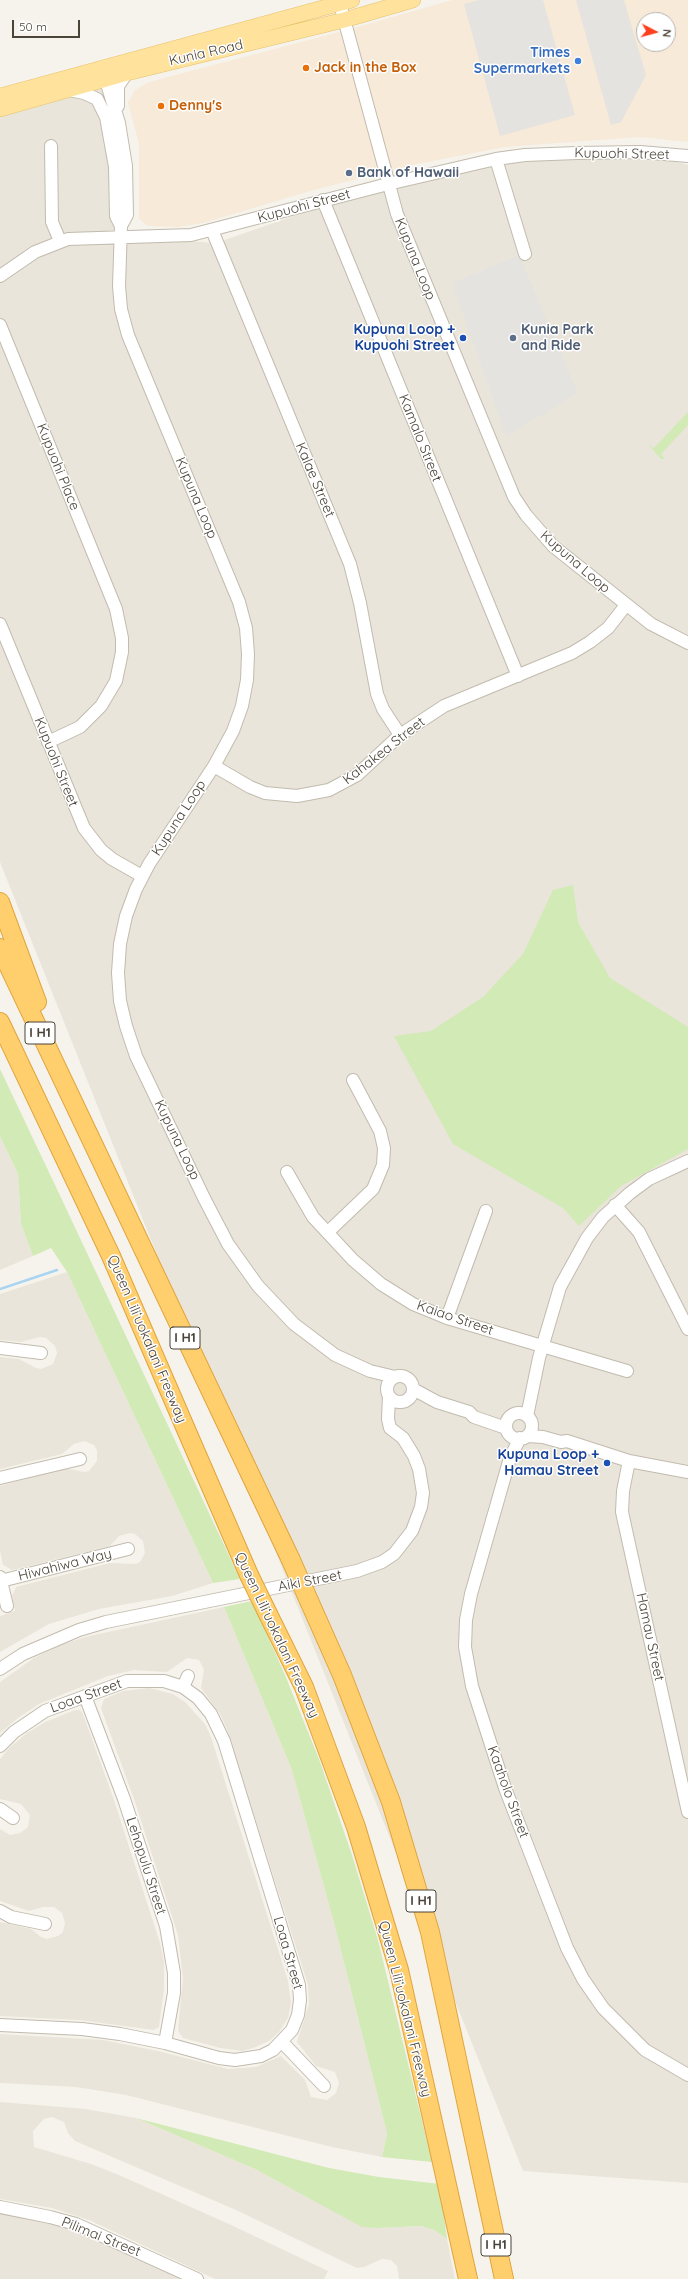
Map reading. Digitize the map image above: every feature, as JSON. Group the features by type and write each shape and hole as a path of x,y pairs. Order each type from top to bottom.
{"highway":[{"path":"0,902 80,1118"},
{"name":"I H1","path":"0,948 290,1558 342,1675 391,1802 430,1932 488,2211 504,2279"},
{"name":"Queen Liliʻuokalani Freeway","path":"0,1022 111,1256 249,1575 304,1687 358,1835 399,1970 468,2279"},
{"path":"0,1040 66,1162"}],"main road":[{"name":"Kunia Road","path":"0,109 69,90 104,73 127,72 344,20 413,0"},
{"name":"Kunia Road","path":"0,96 104,73 346,2"}],"street":[{"name":"Kupuna Loop","path":"346,2 344,20 396,214 514,497 526,515 553,546 651,624 688,643"},
{"path":"119,123 117,91 127,72"},
{"name":"Kupuna Loop","path":"104,73 119,123 127,182 127,214 121,231 119,286 121,309 128,335 239,602 246,628 248,660 247,680 242,706 233,731 214,766 142,876 126,916 120,944 118,972 120,1001 136,1056 228,1244 258,1286 294,1324 316,1341 348,1362 395,1377 402,1376 409,1379 407,1397 388,1392 350,1367 348,1362"},
{"name":"Kupuna Loop","path":"69,90 84,92 97,99 106,117 114,157 116,216 121,231"},
{"path":"52,146 52,222 60,241"},
{"name":"Kupuohi Street","path":"0,276 35,252 60,241 121,231 169,237 212,230 323,200 496,159 524,155 640,152 688,156"},
{"path":"496,159 525,254"},
{"name":"Kamalo Street","path":"323,200 518,676"},
{"name":"Kalae Street","path":"212,230 350,564 360,603 377,694 383,709 400,735"},
{"name":"Kupuohi Place","path":"0,325 116,609 122,638 122,652 116,681 101,706 80,727 48,742"},
{"name":"Kahakea Street","path":"214,766 250,787 266,793 281,796 313,794 329,790 357,775 400,735 444,706 572,653 590,642 608,628 626,605"},
{"name":"Kupuohi Street","path":"0,624 78,816 92,840 112,859 142,876"},
{"path":"328,1232 373,1189 383,1166 384,1148 380,1131 353,1080"},
{"name":"Kaaholo Street","path":"688,1161 649,1179 603,1217 586,1238 560,1287 519,1426 509,1453 510,1458 471,1594 466,1620 465,1647 472,1686 505,1788 567,1948 583,1979 603,2008 645,2050 688,2075"},
{"name":"Kaiao Street","path":"287,1172 313,1217 353,1260 381,1284 413,1304 447,1318 627,1371"},
{"path":"615,1206 639,1232 688,1328"},
{"path":"447,1318 486,1211"},
{"path":"0,1348 41,1353"},
{"path":"388,1392 389,1381 395,1377"},
{"name":"Aiki Street","path":"0,1669 23,1654 52,1640 106,1622 357,1571 382,1562 394,1554 412,1531 421,1507 423,1493 421,1475 414,1456 403,1438 390,1428 388,1419 388,1392"},
{"path":"394,1431 395,1414 407,1397 437,1402 469,1412 474,1417 519,1426 543,1437 561,1442 567,1441 629,1461 688,1472"},
{"path":"0,1478 80,1459"},
{"name":"Hamau Street","path":"629,1461 623,1492 622,1512 687,1797 688,1812"},
{"name":"Hiwahiwa Way","path":"1,1579 128,1549"},
{"path":"1,1579 7,1606"},
{"name":"Loaa Street","path":"0,1746 14,1732 45,1711 127,1681 185,1682 211,1714 224,1741 300,1985 298,2015 292,2030 282,2042 273,2050 261,2056 235,2060 219,2058 165,2042 82,2029 0,2025"},
{"name":"Lehopulu Street","path":"85,1696 124,1799 166,1926 174,1973 174,1993 165,2042"},
{"path":"0,1809 13,1818"},
{"path":"0,1911 11,1917 45,1924"},
{"path":"282,2042 324,2086"},
{"name":"Pilimai Street","path":"0,2207 76,2224 197,2279"}],"shaded area":[{"path":"452,0 688,0 688,142 639,137 505,147 412,165 314,190 203,223 179,227 148,226 139,219 139,144 128,103 135,90 149,82 347,30"},
{"path":"479,0 543,0 575,115 500,136 464,4"},
{"path":"576,0 624,0 636,41 636,52 639,52 646,75 621,122 611,125"},
{"name":"Kupuna Loop + Kupuohi Street","path":"105,79 121,236 216,243 360,193 525,155 640,152 688,165 688,2183 523,2171 0,862 0,108"},
{"name":"Kunia Park and Ride","path":"519,255 578,393 506,436 452,283"},
{"path":"0,1136 18,1174 21,1224 33,1256 0,1270"},
{"path":"67,1272 213,1583 172,1596 99,1609 49,1624 0,1652 0,1616 15,1611 12,1596 16,1587 110,1563 136,1564 140,1562 145,1553 143,1541 135,1534 130,1533 119,1536 110,1546 12,1570 3,1565 0,1551 0,1486 65,1468 84,1472 89,1471 97,1461 97,1450 94,1445 84,1441 74,1444 62,1454 0,1469 0,1357 19,1359 41,1369 53,1364 57,1353 55,1346 46,1338 40,1337 21,1342 0,1340 0,1294"},
{"path":"224,1607 292,1770 334,1923 387,2133 382,2157 332,2147 126,2095 76,2087 0,2083 0,2034 103,2040 158,2051 228,2069 256,2067 281,2056 305,2080 311,2097 327,2100 336,2093 339,2083 335,2072 316,2066 297,2042 309,2004 308,1985 226,1727 220,1714 201,1688 204,1670 199,1660 187,1658 167,1672 134,1670 108,1676 39,1704 18,1718 0,1733 0,1682 34,1658 61,1645 85,1637"},
{"path":"149,1688 173,1694 185,1702 205,1724 211,1737 288,1981 291,2003 288,2018 279,2032 269,2041 242,2051 220,2048 183,2038 178,2031 183,1978 178,1935 134,1799 101,1708 104,1699 123,1691"},
{"path":"75,1710 80,1710 83,1714 114,1800 160,1943 164,1962 164,1989 159,2027 154,2030 79,2020 0,2016 0,1922 31,1929 41,1937 47,1939 58,1936 63,1932 65,1923 62,1913 54,1907 43,1907 29,1911 0,1901 0,1829 10,1835 20,1833 28,1827 30,1815 21,1804 0,1799 0,1759 9,1748 27,1733 45,1722"},
{"path":"0,2102 86,2109 136,2118 255,2169 362,2226 378,2228 421,2226 434,2230 447,2239 455,2279 399,2279 397,2266 391,2260 382,2259 364,2267 357,2268 236,2210 75,2141 68,2133 64,2122 52,2117 44,2119 33,2131 34,2147 91,2164 119,2175 229,2224 328,2271 324,2279 215,2279 89,2220 52,2208 0,2199"},
{"path":"0,2213 66,2226 185,2279 0,2279"}],"green space":[{"path":"688,412 688,425 661,454 665,459 661,459 649,445 654,448"},
{"path":"573,885 578,922 610,978 688,1027 688,1149 621,1186 579,1226 563,1208 453,1144 394,1036 431,1031 483,997 523,954 553,890"},
{"path":"0,1069 240,1579 213,1583 67,1272 51,1248 33,1256 21,1224 18,1174 0,1136"},
{"path":"252,1601 285,1675 319,1759 352,1855 378,1940 432,2162 382,2157 387,2133 334,1923 292,1770 224,1607"},
{"path":"136,2118 329,2168 379,2177 440,2184 447,2239 434,2230 421,2226 378,2228 362,2227 255,2169"}],"waterway":[{"path":"0,1289 57,1270"}],"place":[{"name":"Times Supermarkets","path":"578,61"},
{"name":"Jack in the Box","path":"306,68"},
{"name":"Denny's","path":"161,106"},
{"name":"Bank of Hawaii","path":"349,173"},
{"name":"Kupuna Loop + Kupuohi Street","path":"463,338"},
{"name":"Kunia Park and Ride","path":"513,338"},
{"name":"Kupuna Loop + Hamau Street","path":"607,1463"}]}
